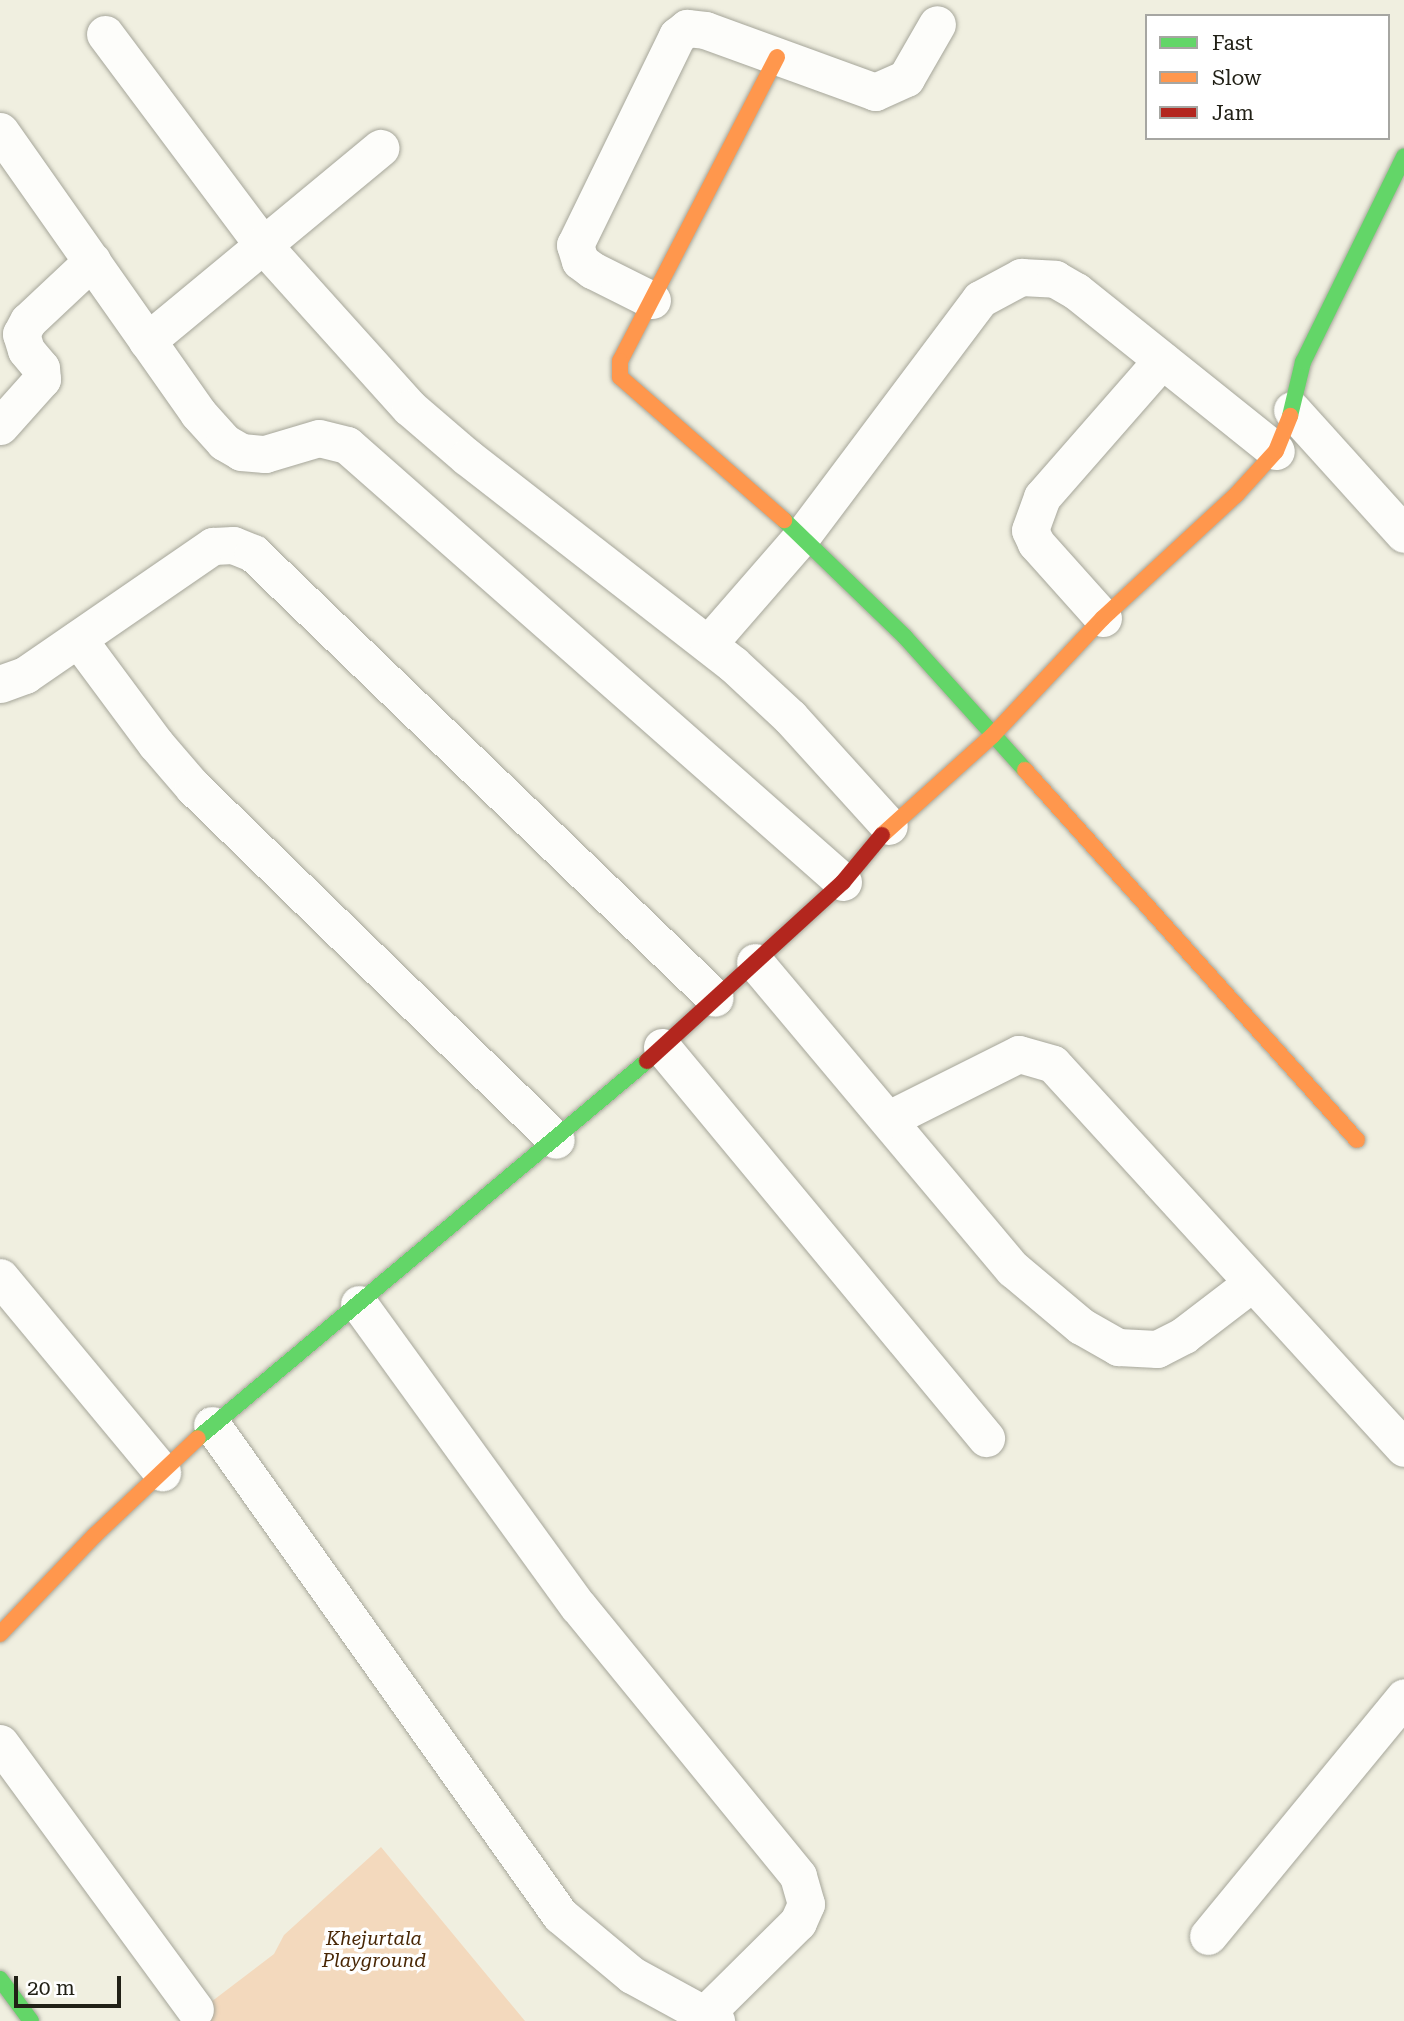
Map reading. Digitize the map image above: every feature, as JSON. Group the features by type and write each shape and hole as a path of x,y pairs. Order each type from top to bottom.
{"street":[{"path":"652,300 593,271 580,261 575,245 667,49 688,28 705,30 858,89 890,89 906,78 937,24"},
{"path":"105,34 263,245 410,408 708,644 790,717 889,825"},
{"path":"777,57 620,361 620,377 802,536 905,637 1357,1140"},
{"path":"0,131 198,413 224,442 241,452 265,454 319,438 347,445 843,882"},
{"path":"147,341 380,148"},
{"path":"0,1634 212,1425 556,1140 843,882 889,825 992,736 1103,618 1236,495 1276,452 1292,410 1303,362 1404,157"},
{"path":"0,426 43,379 41,368 26,350 21,334 28,321 92,261"},
{"path":"708,644 802,536 980,299 999,285 1021,277 1055,279 1162,359 1276,452"},
{"path":"1103,618 1036,543 1030,530 1042,497 1162,359"},
{"path":"1292,410 1404,534"},
{"path":"0,684 26,675 213,545 233,545 253,553 715,998"},
{"path":"78,639 156,744 193,787 556,1140"},
{"path":"755,962 1031,1287 1118,1347 1157,1349 1184,1335 1252,1283"},
{"path":"662,1047 986,1438"},
{"path":"888,1119 1019,1054 1037,1056 1053,1064 1404,1448"},
{"path":"0,1277 162,1472"},
{"path":"212,1425 506,1834 531,1880 561,1915 632,1975 707,2018 798,1922 806,1904 798,1876 578,1606 359,1304"},
{"path":"1208,1936 1404,1697"},
{"path":"0,1743 195,2009"},
{"path":"0,1979 31,2021"}],"green space":[{"name":"Khejurtala Playground","path":"381,1847 525,2021 186,2021 274,1954 284,1935"}],"traffic: fast":[{"path":"1290,416 1303,362 1404,157"},
{"path":"784,520 905,637 1025,770"},
{"path":"198,1438 647,1061"},
{"path":"0,1979 31,2021"}],"traffic: slow":[{"path":"777,57 620,361 620,377 784,520"},
{"path":"882,835 992,736 1103,618 1236,495 1276,451 1290,416"},
{"path":"1025,770 1357,1140"},
{"path":"0,1634 95,1535 198,1438"}],"traffic: jam":[{"path":"647,1061 843,882 882,835"}]}
